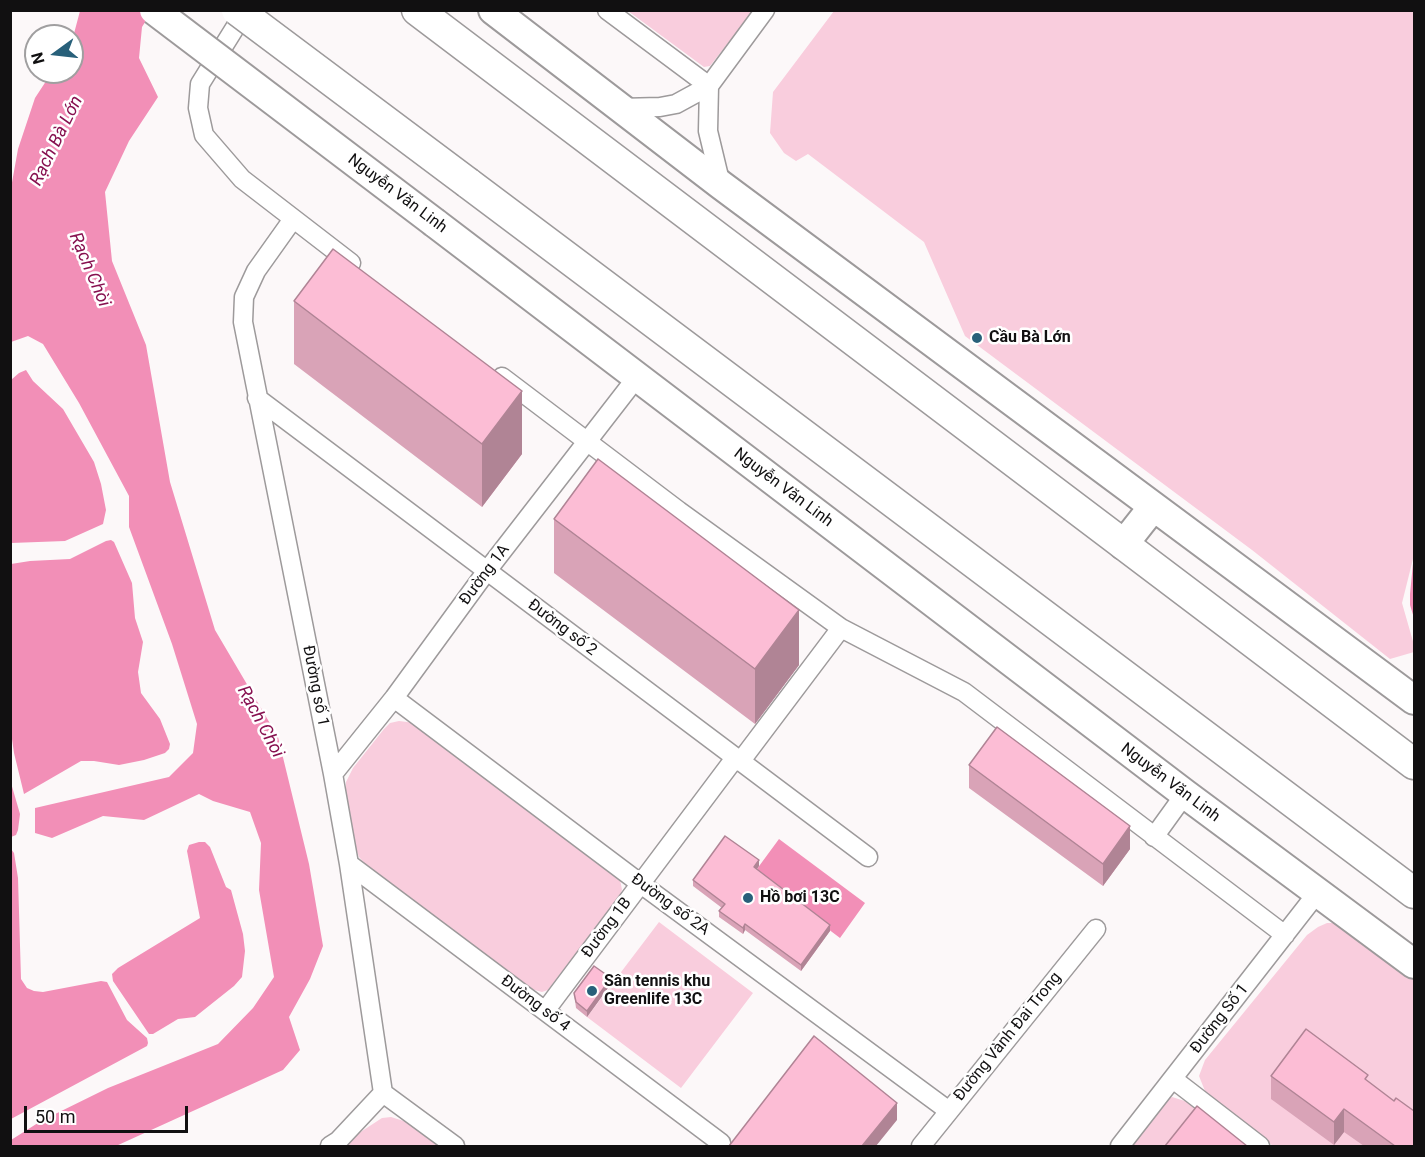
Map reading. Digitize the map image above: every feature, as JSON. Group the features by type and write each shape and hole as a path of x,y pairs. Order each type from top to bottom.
{"highway":[{"path":"237,10 1414,893"},
{"path":"417,10 1414,764"}],"main road":[{"name":"Nguyễn Văn Linh","path":"154,10 1185,794 1414,964"},
{"path":"494,10 722,185 1414,700"},
{"path":"1123,545 1154,507"}],"street":[{"path":"246,10 200,84 198,108 204,135 242,179 369,277"},
{"path":"607,10 709,86"},
{"path":"620,108 660,107 676,104 709,86 765,10"},
{"path":"709,86 708,131 722,185"},
{"name":"Đường số 1","path":"293,219 256,271 244,297 243,322 256,398 333,774 349,864 383,1094"},
{"path":"492,370 736,553 841,628 964,692 1285,935"},
{"name":"Đường 1A","path":"333,774 394,698 486,572 637,376"},
{"name":"Đường số 2","path":"256,398 868,857"},
{"name":"Đường 1B","path":"544,1011 640,884 841,628"},
{"name":"Đường số 2A","path":"394,698 640,884 949,1111"},
{"path":"1154,837 1185,794"},
{"name":"Đường số 4","path":"349,864 719,1145"},
{"name":"Đường Số 1","path":"1120,1146 1318,892"},
{"name":"Đường Vành Đai Trong","path":"921,1146 1096,929"},
{"path":"1173,1079 1260,1146"},
{"path":"330,1146 338,1141 383,1094 454,1146"}],"shaded area":[{"path":"628,11 753,11 710,66 704,67"},
{"path":"834,11 1414,11 1414,555 1402,603 1414,652 1390,659 1252,550 965,336 924,242 808,154 796,161 784,153 770,133 773,92"},
{"path":"399,721 415,723 620,879 622,890 620,895 548,990 542,992 531,989 367,866 359,857 346,800 346,782 353,768 384,729 390,723"},
{"path":"659,922 753,993 681,1088 587,1017"},
{"path":"1327,923 1337,923 1414,976 1414,1146 1273,1146 1210,1098 1199,1076 1205,1060 1307,935"},
{"path":"1172,1097 1188,1102 1246,1146 1130,1146 1165,1101"},
{"path":"391,1117 407,1122 440,1146 339,1146 382,1118"}],"water":[{"name":"Rạch Bà Lớn","path":"80,11 152,11 142,27 139,58 158,97 129,141 105,192 112,261 146,345 170,482 215,630 278,737 309,864 323,946 310,979 289,1017 300,1050 283,1070 116,1146 11,1146 11,1140 41,1121 108,1088 218,1044 253,1008 274,977 259,890 261,843 250,812 213,801 199,794 144,820 103,816 52,838 35,833 35,808 169,777 193,753 197,724 172,644 129,527 129,496 79,403 43,344 28,336 11,342 11,188 18,149 35,98 44,84 84,84 84,24 77,24"},
{"path":"26,370 33,381 63,409 94,462 101,484 106,510 103,524 65,541 11,543 11,380"},
{"path":"111,540 114,542 132,583 135,618 143,642 138,672 141,693 160,719 170,744 169,749 165,753 144,760 119,765 81,761 24,794 10,725 11,564 70,559"},
{"path":"1414,553 1414,618 1410,605 1410,594"},
{"path":"11,783 20,814 18,830 16,835 11,837"},
{"path":"779,839 865,903 840,938 754,873"},
{"path":"205,842 210,847 226,887 231,890 243,934 245,951 242,977 195,1017 178,1019 153,1034 149,1034 113,981 112,974 118,968 200,918 187,851 189,845"},
{"path":"11,849 14,853 18,878 21,979 27,988 43,992 101,981 107,982 127,1020 147,1038 148,1043 147,1046 11,1119"}],"building":[{"path":"333,249 522,391 482,444 294,301"},
{"path":"598,459 799,610 755,669 554,519"},
{"path":"997,727 1130,826 1103,864 969,765"},
{"name":"Hồ bơi 13C","path":"725,836 759,860 754,867 830,925 801,965 745,924 743,928 719,911 725,904 693,880"},
{"name":"Sân tennis khu Greenlife 13C","path":"594,966 611,978 587,1011 576,1002 574,993"},
{"path":"1306,1029 1368,1075 1365,1079 1394,1101 1396,1098 1414,1111 1414,1146 1395,1146 1344,1109 1334,1122 1271,1076"},
{"path":"814,1036 897,1103 862,1146 729,1146"},
{"path":"1197,1106 1247,1146 1165,1146"}],"place":[{"name":"Cầu Bà Lớn","path":"977,338"},
{"name":"Hồ bơi 13C","path":"748,898"},
{"name":"Sân tennis khu Greenlife 13C","path":"592,991"}],"water label":[{"name":"Rạch Chòi","path":"89,270"},
{"name":"Rạch Chòi","path":"260,722"}]}
